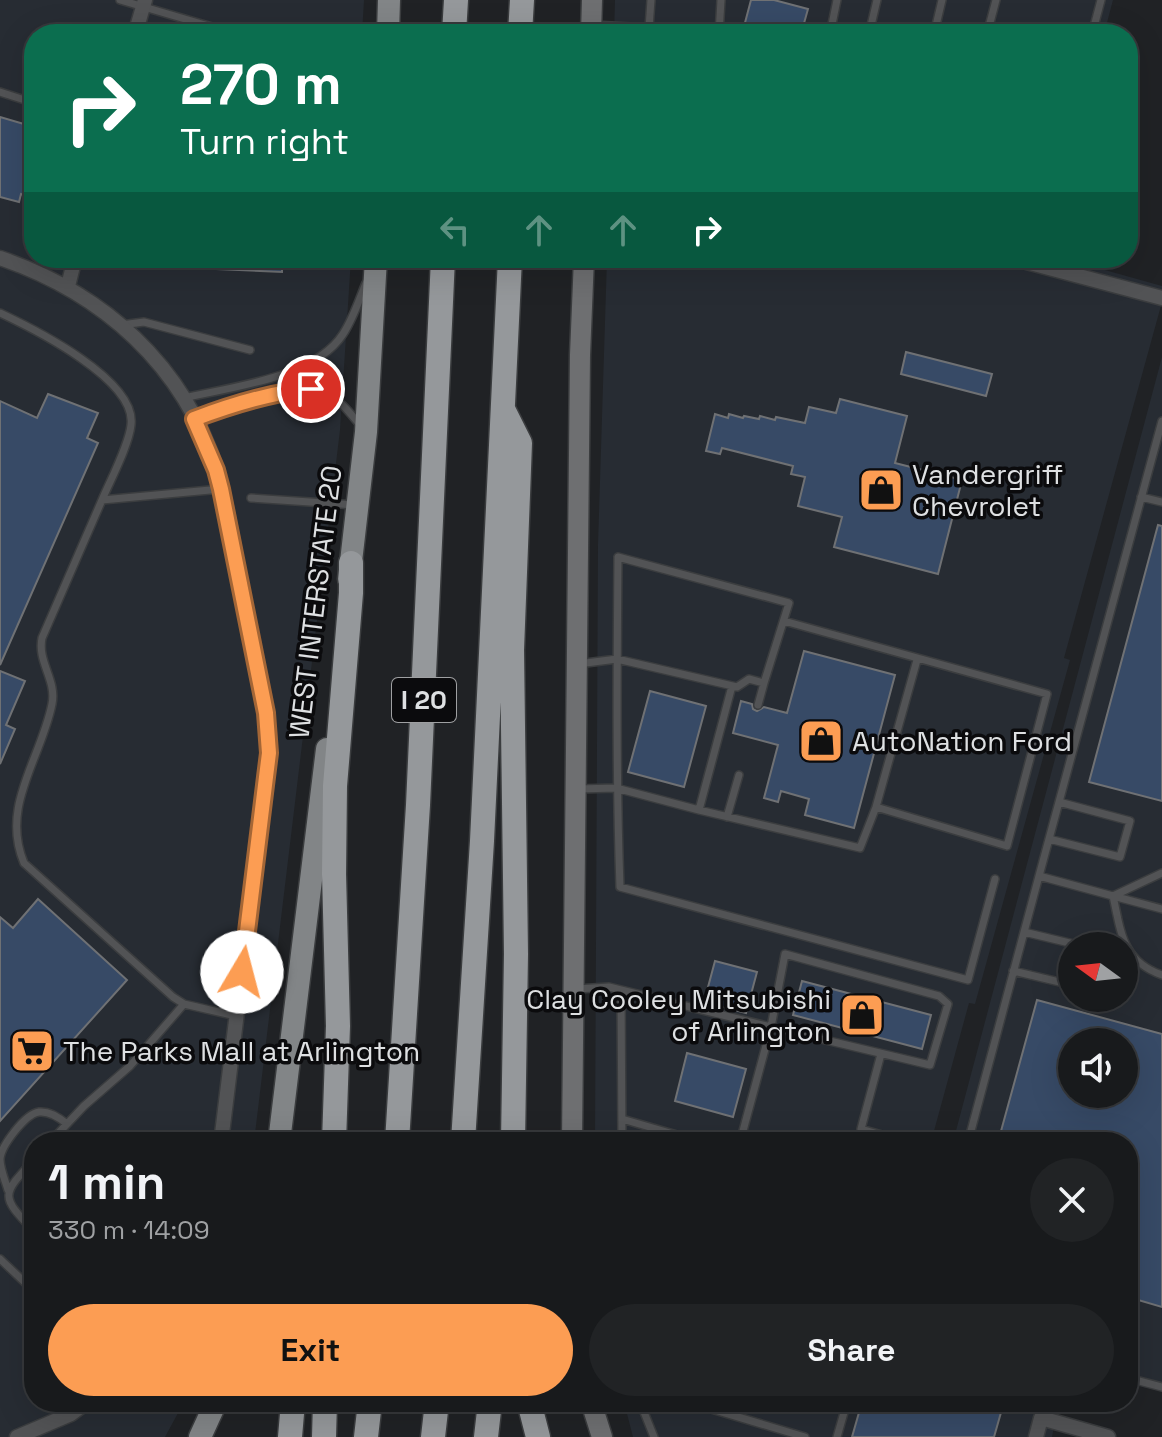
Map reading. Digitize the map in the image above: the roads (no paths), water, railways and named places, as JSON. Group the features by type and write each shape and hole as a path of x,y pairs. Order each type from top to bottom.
{"highway":[{"path":"455,24 456,0"},
{"path":"521,24 522,0"},
{"name":"I 20","path":"398,1132 419,790 443,268"},
{"name":"I 20","path":"464,1132 481,857 510,268"},
{"path":"503,408 520,443 512,650 516,954 513,1132"},
{"path":"334,1132 338,1026 335,786 351,563"},
{"path":"319,1132 328,1018 334,874"},
{"path":"290,1437 292,1412"},
{"path":"324,1437 325,1412"},
{"path":"366,1437 369,1412"},
{"path":"433,1437 436,1412"},
{"path":"486,1437 489,1412"},
{"path":"532,1412 538,1437"}],"main road":[{"path":"388,24 389,0"},
{"path":"591,24 592,0"},
{"name":"WEST INTERSTATE 20","path":"280,1132 366,432 375,268"},
{"path":"572,1132 580,355 584,268"},
{"path":"200,1437 211,1412"},
{"path":"594,1412 602,1437"}],"street":[{"path":"138,24 144,4"},
{"path":"0,258 24,266"},
{"path":"29,268 68,286 102,308 151,354 183,398 194,419 212,458 221,489 266,713 269,753 222,1132"},
{"path":"68,286 72,268"},
{"path":"1059,268 1162,298"},
{"path":"17,1437 70,1412"},
{"path":"1036,1437 1041,1418 1108,1437"}],"lane":[{"path":"120,0 144,4 205,24"},
{"path":"650,24 651,0"},
{"path":"720,24 721,0"},
{"path":"832,24 837,0"},
{"path":"871,24 877,0"},
{"path":"936,24 942,0"},
{"path":"990,24 996,0"},
{"path":"1095,24 1101,0"},
{"path":"0,92 24,100"},
{"path":"183,398 269,378 325,354 342,336 372,268"},
{"path":"0,313 70,349 99,373 128,406 131,427 42,638 40,648 53,685 52,703 12,806 11,835 24,863 184,1004 236,1016"},
{"path":"121,325 144,322 250,350"},
{"path":"194,419 293,390 311,389 334,398 366,432"},
{"path":"971,1132 1161,425"},
{"path":"1152,460 1162,462"},
{"path":"102,500 221,489"},
{"path":"1141,497 1162,502"},
{"path":"251,498 357,505"},
{"path":"758,705 789,603 618,557 616,788 620,887 968,980 995,879"},
{"path":"784,621 1047,694 1007,846 876,807"},
{"path":"576,664 617,659 737,687 749,679 764,683"},
{"path":"576,789 616,788 860,848 876,807 917,660"},
{"path":"699,810 732,686"},
{"path":"727,817 739,775"},
{"path":"1049,839 1120,857 1130,821 1059,802"},
{"path":"1113,896 1162,873"},
{"path":"1039,876 1162,909"},
{"path":"1113,896 1123,942 1130,954 1140,964 1162,975"},
{"path":"1024,932 1058,940"},
{"path":"575,989 609,987 621,991 771,1027 881,1054 930,1065 948,1004 939,996 785,954 771,1027 743,1132"},
{"path":"1013,971 1058,982"},
{"path":"621,991 622,1132"},
{"path":"59,1132 130,1066 184,1004"},
{"path":"871,1132 861,1129 881,1054"},
{"path":"24,1220 7,1202 8,1190 1,1166 1,1153 31,1115 39,1112 59,1117 67,1124"},
{"path":"622,1119 667,1132"},
{"path":"8,1190 24,1172"},
{"path":"0,1259 24,1282"},
{"path":"1138,1381 1162,1387"},
{"path":"644,1412 654,1437"},
{"path":"733,1412 805,1437"},
{"path":"837,1437 844,1412"},
{"path":"1041,1418 1043,1412"}],"place":[{"name":"Vandergriff Chevrolet","path":"881,490"},
{"name":"AutoNation Ford","path":"821,741"},
{"name":"Clay Cooley Mitsubishi of Arlington","path":"862,1015"},
{"name":"The Parks Mall at Arlington","path":"32,1051"}]}
